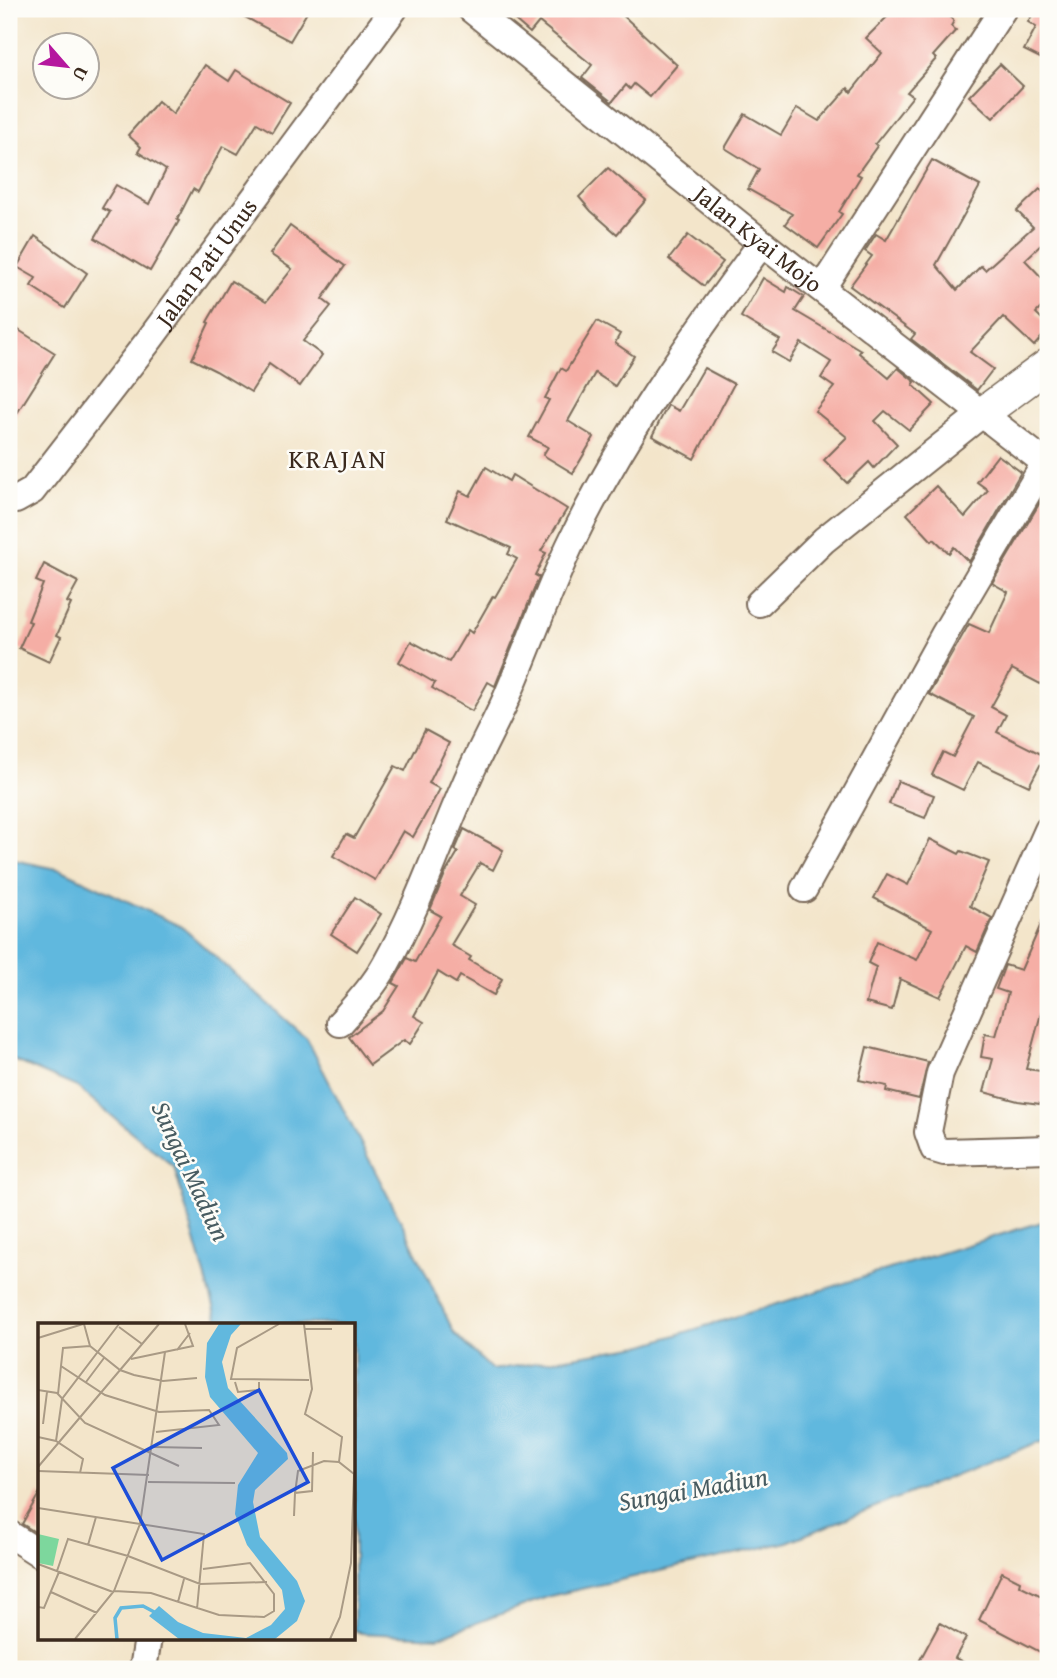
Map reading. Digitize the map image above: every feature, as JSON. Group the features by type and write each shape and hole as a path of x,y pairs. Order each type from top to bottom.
{"street":[{"name":"Jalan Pati Unus","path":"9,499 16,500 32,491 150,339 394,9"},
{"name":"Jalan Kyai Mojo","path":"471,9 762,243 1047,464"},
{"path":"822,288 1003,9"},
{"path":"340,1023 390,957 465,784 505,700 569,547 600,488 633,430 762,243"},
{"path":"759,603 824,540 1048,365"},
{"path":"804,889 945,633 1047,464"},
{"path":"1048,830 940,1073 928,1132 934,1149 944,1152 1048,1149"},
{"path":"9,1534 38,1553"},
{"path":"143,1669 148,1640"}],"water":[{"name":"Sungai Madiun","path":"9,859 62,870 182,927 307,1039 405,1229 454,1333 492,1370 641,1346 1048,1220 1048,1440 787,1542 550,1596 438,1637 361,1633 355,1630 355,1323 219,1323 174,1167 77,1087 9,1058"}],"building":[{"path":"230,9 309,9 290,41"},
{"path":"502,9 616,9 677,65 650,97 634,84 630,89 626,85 612,102 582,78 592,65 539,22 530,33"},
{"path":"895,9 941,9 954,21 951,26 956,30 933,56 936,59 907,92 913,96 875,144 877,146 857,174 861,176 839,212 842,214 818,248 785,224 792,214 748,189 759,169 725,148 745,114 781,135 797,108 819,121 848,88 851,92 882,53 866,38"},
{"path":"1036,9 1048,9 1048,62 1024,50 1036,27 1028,22"},
{"path":"1000,64 1023,86 993,118 969,96"},
{"path":"205,65 229,81 236,70 290,103 272,132 257,123 238,154 223,146 198,192 193,189 177,220 179,221 150,271 95,238 110,212 102,208 116,185 149,204 166,170 138,152 141,147 128,135 158,101 173,114"},
{"path":"932,160 980,186 936,265 957,290 981,266 985,270 1033,227 1017,211 1040,189 1048,197 1048,243 1046,240 1025,260 1048,284 1048,301 1036,313 1048,325 1048,330 1034,346 1003,317 970,352 993,369 977,390 911,339 915,334 850,286 872,256 865,251 876,234 886,240"},
{"path":"608,168 646,200 617,234 579,197"},
{"path":"290,226 345,266 322,299 331,306 303,341 322,355 300,386 269,364 251,392 192,359 209,323 207,322 231,281 266,302 292,269 270,254"},
{"path":"688,235 723,262 704,286 669,259"},
{"path":"35,236 87,273 65,308 31,286 36,278 17,267"},
{"path":"763,278 786,292 788,287 804,297 795,311 861,350 859,353 889,378 898,368 915,382 913,385 934,404 909,430 885,411 875,421 897,444 874,468 869,462 847,483 824,460 847,437 815,411 834,387 821,378 831,362 801,343 789,362 772,352 780,340 741,317"},
{"path":"597,321 620,334 615,343 634,356 615,386 595,373 568,421 594,437 573,473 543,455 548,447 529,437 549,400 545,398 561,368 566,371"},
{"path":"9,324 55,353 9,426"},
{"path":"704,368 734,384 694,459 652,436 668,405 679,411"},
{"path":"998,455 1021,472 969,562 954,547 949,553 934,539 932,541 907,514 936,486 965,517 988,490 977,482"},
{"path":"486,467 509,481 512,475 567,509 541,551 546,553 535,575 539,577 495,686 488,682 472,711 432,688 435,683 399,662 411,641 449,662 468,630 472,633 517,559 508,554 511,548 447,519 460,491 470,496"},
{"path":"1048,489 1048,688 1012,669 991,707 1006,715 997,732 1045,756 1029,786 978,762 963,790 932,775 943,752 953,757 974,717 929,694 969,624 989,633 1008,592 992,583"},
{"path":"44,564 78,582 67,602 71,604 57,635 61,637 49,662 19,648 31,622 28,621 43,584 36,581"},
{"path":"425,730 449,743 429,783 440,789 413,837 403,831 375,880 333,856 346,834 354,838 395,766 405,771"},
{"path":"898,781 934,795 925,818 889,804"},
{"path":"464,829 503,850 493,870 480,863 460,896 475,905 451,945 471,957 469,960 502,979 494,995 460,976 456,983 438,972 414,1016 424,1022 410,1044 404,1040 370,1065 349,1037 383,1011 399,986 393,983 407,958 415,962 441,916 430,910 445,874 458,852 455,850"},
{"path":"930,839 959,854 961,851 989,862 970,906 992,918 977,952 966,946 940,997 900,979 892,1010 866,1003 876,967 868,963 877,942 917,960 932,929 874,898 887,874 908,885"},
{"path":"355,897 381,914 357,951 331,934"},
{"path":"1048,908 1048,1008 1043,1006 1026,1069 1048,1072 1048,1105 984,1092 993,1059 981,1057 985,1034 996,1036 1008,993 996,989 1005,965 1021,970"},
{"path":"867,1047 928,1062 919,1099 886,1091 887,1086 859,1080"},
{"path":"38,1496 38,1534 22,1524"},
{"path":"1002,1572 1020,1581 1019,1585 1048,1599 1042,1615 1048,1618 1048,1642 1042,1653 979,1620"},
{"path":"940,1623 966,1638 955,1658 976,1669 915,1669"}],"district":[{"name":"KRAJAN","path":"338,459"}]}
